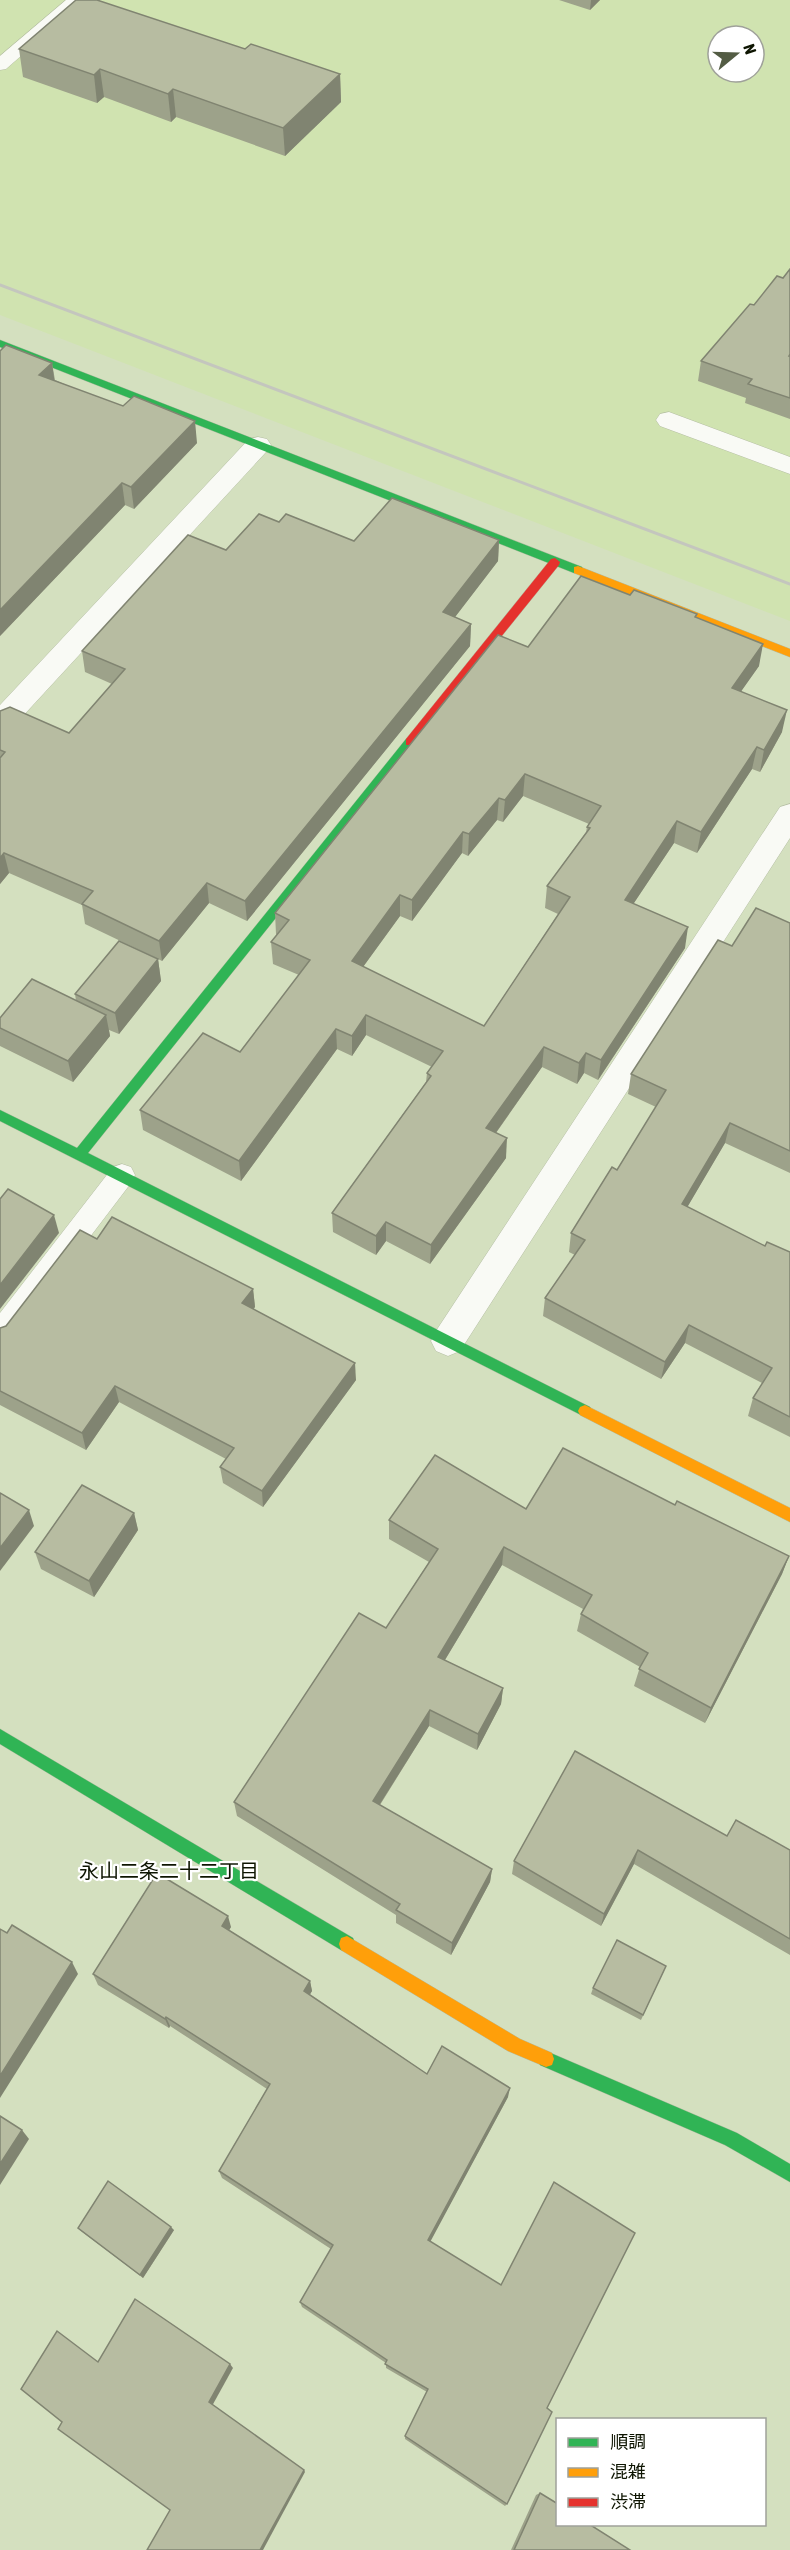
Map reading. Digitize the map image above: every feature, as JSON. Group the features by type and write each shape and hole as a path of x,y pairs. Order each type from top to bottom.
{"street":[{"path":"0,343 790,653"},
{"path":"669,420 790,466"},
{"path":"0,723 258,445"},
{"path":"80,1155 555,562"},
{"path":"448,1341 790,815"},
{"path":"0,1115 790,1515"},
{"path":"0,1736 514,2045 731,2139 790,2174"}],"lane":[{"path":"0,65 76,0"},
{"path":"0,1334 122,1175"}],"shaded area":[{"path":"0,0 790,0 790,621 0,315"}],"building":[{"path":"76,0 97,0 245,49 251,44 340,74 283,128 173,89 168,94 100,69 94,75 19,49"},
{"path":"790,269 790,398 748,384 752,379 701,361 750,304 754,305 777,276 783,278"},
{"path":"6,345 52,363 39,375 123,406 134,396 195,421 131,487 122,483 0,610 0,351"},
{"path":"392,498 499,540 443,612 471,624 245,901 207,883 159,941 82,904 93,891 4,853 0,858 0,758 5,752 0,750 0,711 10,707 69,733 125,669 82,651 188,535 226,550 259,514 279,522 286,514 354,541"},
{"path":"581,576 630,595 634,590 697,614 695,617 763,644 732,688 787,710 764,750 757,747 701,832 677,821 625,900 688,927 601,1060 586,1053 579,1063 544,1047 486,1128 507,1138 431,1245 386,1222 376,1236 332,1213 431,1076 427,1073 443,1051 366,1015 352,1036 336,1029 239,1161 140,1110 203,1033 240,1052 310,960 271,942 289,920 275,913 498,635 528,647","holes":["525,774 601,806 587,827 590,828 547,886 570,897 484,1026 352,961 400,895 412,900 463,832 469,834 499,798 505,800"]},
{"path":"756,908 790,923 790,1151 730,1123 682,1204 765,1246 767,1242 790,1252 790,1417 753,1398 772,1368 689,1325 665,1362 545,1298 585,1240 571,1233 612,1167 617,1170 666,1090 631,1074 718,940 732,946"},
{"path":"119,941 158,959 115,1013 75,994"},
{"path":"32,979 106,1015 68,1061 0,1028 0,1018"},
{"path":"8,1189 54,1215 0,1285 0,1199"},
{"path":"112,1217 253,1289 242,1303 355,1363 262,1491 220,1467 234,1448 115,1386 82,1433 0,1391 0,1328 6,1326 80,1230 97,1239"},
{"path":"563,1448 675,1505 677,1501 789,1556 711,1708 639,1669 648,1653 581,1614 592,1595 504,1547 438,1657 503,1688 478,1734 430,1710 373,1801 492,1869 452,1943 396,1910 400,1904 234,1802 359,1613 386,1628 438,1549 389,1520 435,1455 526,1509"},
{"path":"82,1485 134,1513 89,1581 35,1552"},
{"path":"0,1493 29,1510 0,1548"},
{"path":"575,1751 727,1836 736,1820 790,1850 790,1939 638,1850 604,1914 514,1861"},
{"path":"157,1873 228,1916 222,1926 310,1981 304,1991 427,2074 442,2046 510,2088 428,2240 501,2285 554,2182 635,2233 547,2408 552,2412 507,2504 405,2436 428,2389 385,2364 387,2360 300,2302 333,2245 219,2171 270,2084 166,2017 165,2019 93,1974"},
{"path":"12,1925 72,1962 0,2076 0,1929 7,1933"},
{"path":"617,1940 666,1966 643,2015 593,1988"},
{"path":"0,2116 22,2130 0,2164"},
{"path":"108,2181 171,2227 140,2275 78,2228"},
{"path":"135,2299 230,2364 209,2402 304,2470 260,2550 147,2550 170,2510 58,2429 62,2422 21,2389 57,2331 98,2362"},
{"path":"540,2493 556,2503 556,2526 592,2526 630,2550 514,2550"}],"railway":[{"path":"0,285 790,584"}],"traffic: fast":[{"path":"0,343 578,570"},
{"path":"79,1155 410,742"},
{"path":"0,1115 585,1411"},
{"path":"0,1736 347,1944"},
{"path":"546,2059 731,2139 790,2174"}],"traffic: slow":[{"path":"578,570 790,653"},
{"path":"585,1411 790,1515"},
{"path":"347,1944 514,2045 546,2059"}],"traffic: jam":[{"path":"410,742 555,562"}],"district":[{"name":"永山二条二十二丁目","path":"169,1870"}]}
